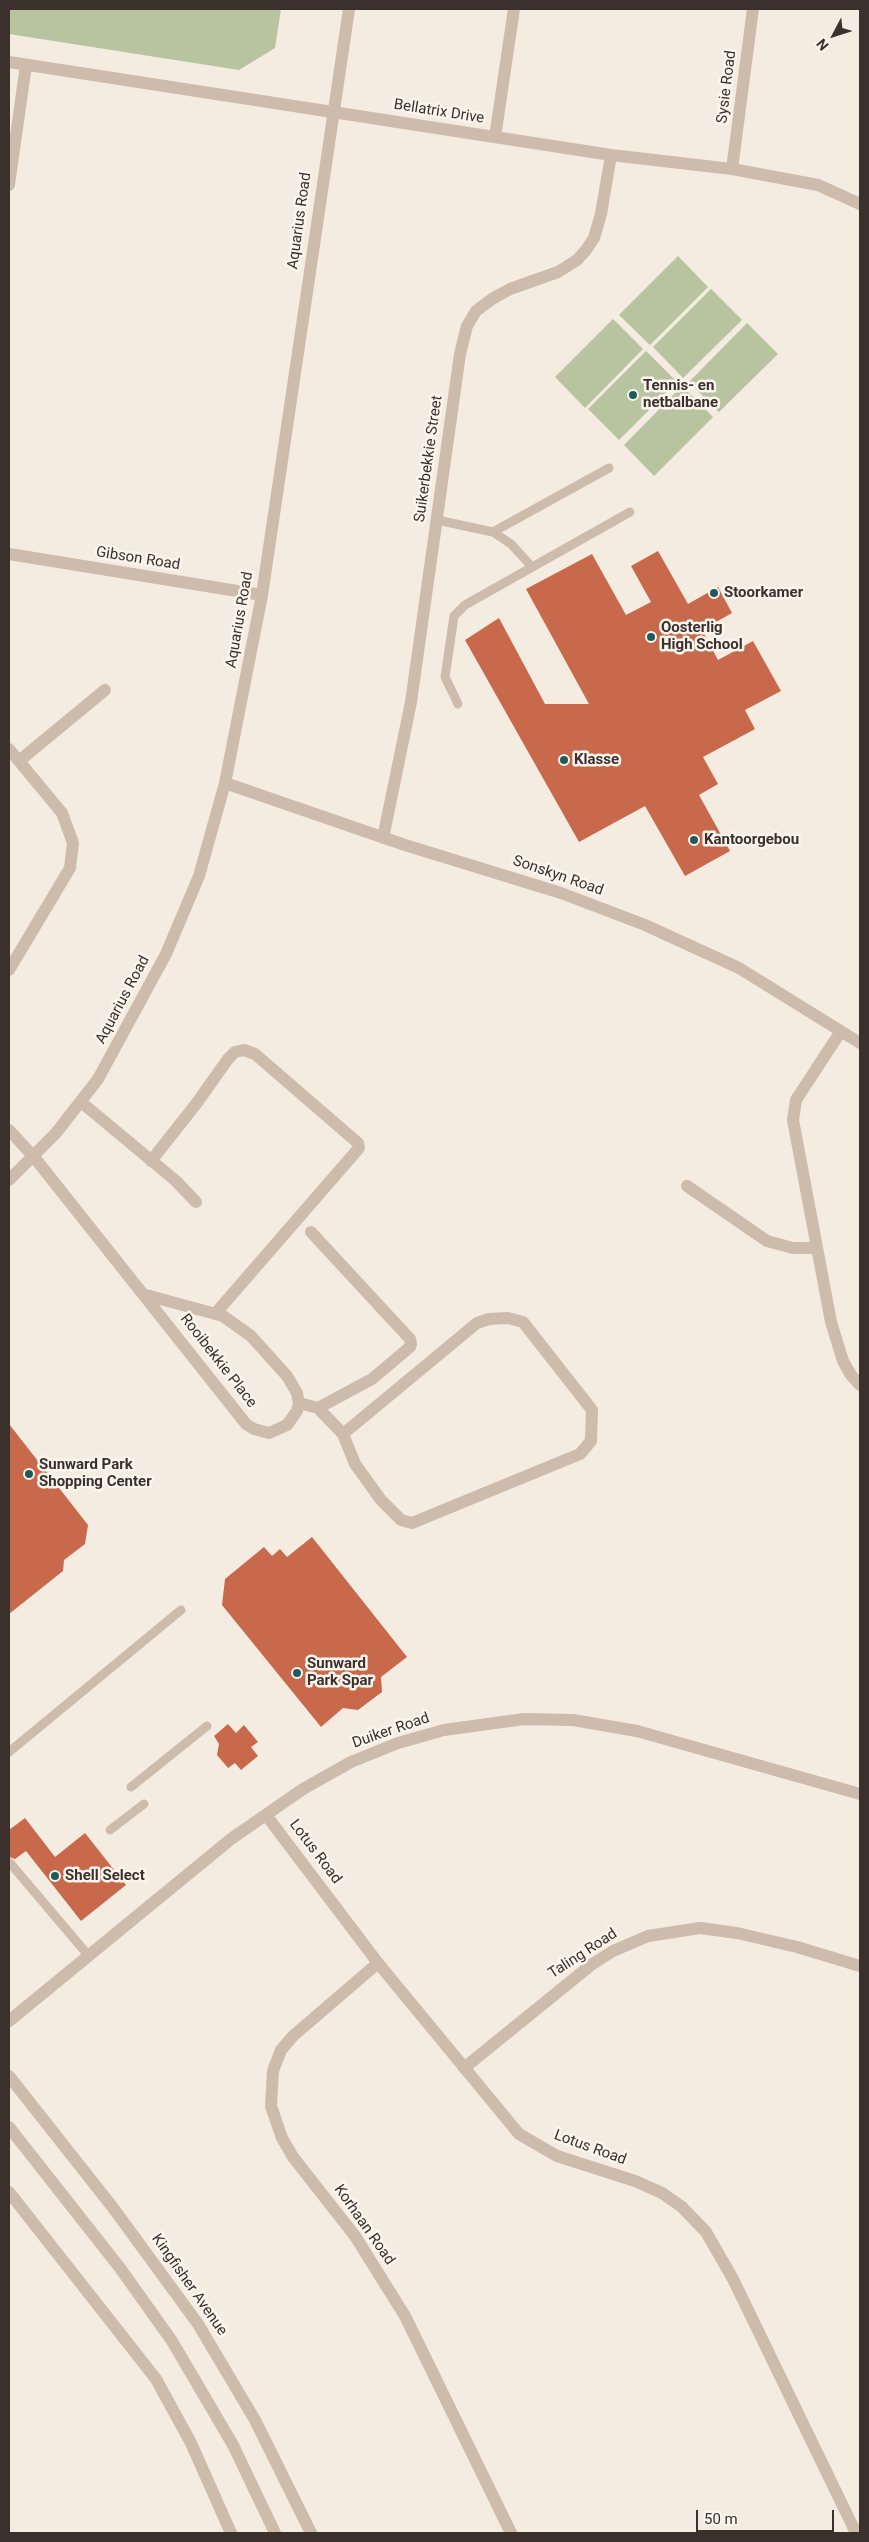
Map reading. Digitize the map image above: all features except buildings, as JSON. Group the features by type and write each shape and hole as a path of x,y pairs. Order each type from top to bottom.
{"street":[{"name":"Aquarius Road","path":"9,1180 34,1157 98,1079 166,954 199,876 225,783 262,595 349,9"},
{"path":"495,137 514,9"},
{"name":"Sysie Road","path":"732,169 753,9"},
{"name":"Bellatrix Drive","path":"9,62 611,156 732,169 818,185 860,204"},
{"path":"9,186 26,64"},
{"name":"Suikerbekkie Street","path":"383,838 411,702 460,354 467,326 476,311 492,298 510,289 558,272 577,260 586,250 594,238 601,214 611,156"},
{"name":"Gibson Road","path":"9,554 262,595"},
{"path":"19,761 105,690"},
{"path":"9,749 62,813 71,833 73,855 70,868 9,970"},
{"name":"Sonskyn Road","path":"225,783 383,838 561,893 645,925 739,968 860,1043"},
{"path":"841,1031 793,1107 793,1120 831,1322 843,1361 860,1385"},
{"path":"151,1161 196,1104 228,1059 235,1052 244,1050 255,1054 358,1142 359,1148 215,1314"},
{"path":"81,1102 196,1202"},
{"name":"Rooibekkie Place","path":"9,1130 34,1157 146,1295 239,1415 254,1429 269,1433 281,1429 292,1419 299,1403 293,1383 270,1356 240,1326 215,1314 146,1295"},
{"path":"687,1186 767,1241 793,1248 817,1248"},
{"path":"311,1232 410,1339 411,1344 372,1379 337,1396 318,1408"},
{"path":"299,1403 318,1408 344,1434 355,1464 381,1500 401,1520 412,1523 580,1454 591,1441 592,1410 523,1322 508,1318 489,1319 476,1323 344,1434"},
{"name":"Duiker Road","path":"9,2021 231,1839 303,1789 351,1762 398,1743 444,1730 524,1719 573,1720 637,1731 860,1794"},
{"name":"Lotus Road","path":"266,1815 378,1964 519,2134 557,2156 635,2181 662,2194 682,2207 706,2232 733,2279 856,2533"},
{"name":"Taling Road","path":"464,2068 591,1965 613,1951 648,1936 700,1928 737,1933 797,1947 860,1966"},
{"name":"Korhaan Road","path":"378,1964 293,2036 281,2050 273,2071 271,2106 282,2138 293,2157 355,2236 405,2316 511,2533"},
{"name":"Kingfisher Avenue","path":"9,2076 114,2209 198,2324 255,2420 311,2533"},
{"path":"9,2127 120,2268 172,2341 233,2444 275,2533"},
{"path":"9,2192 156,2379 191,2443 231,2533"}],"lane":[{"path":"493,532 609,468"},
{"path":"458,704 445,677 454,616 465,605 630,512"},
{"path":"437,520 493,532 511,544 532,566"},
{"path":"9,1752 180,1610"},
{"path":"131,1787 208,1726"},
{"path":"110,1830 144,1804"},
{"path":"10,1863 88,1955"}],"green space":[{"path":"9,9 281,9 275,48 239,70 9,34"},
{"name":"Tennis- en netbalbane","path":"678,256 708,287 650,345 619,315"},
{"name":"Tennis- en netbalbane","path":"711,289 742,320 683,378 653,347"},
{"name":"Tennis- en netbalbane","path":"613,319 643,349 585,408 555,377"},
{"name":"Tennis- en netbalbane","path":"747,323 778,354 719,412 689,382"},
{"name":"Tennis- en netbalbane","path":"646,351 677,382 619,440 588,409"},
{"name":"Tennis- en netbalbane","path":"682,386 713,417 654,476 624,445"}],"place":[{"name":"Tennis- en netbalbane","path":"633,395"},
{"name":"Stoorkamer","path":"714,593"},
{"name":"Oosterlig High School","path":"651,637"},
{"name":"Klasse","path":"564,760"},
{"name":"Kantoorgebou","path":"694,840"},
{"name":"Sunward Park Shopping Center","path":"29,1474"},
{"name":"Sunward Park Spar","path":"297,1673"},
{"name":"Shell Select","path":"55,1876"}]}
